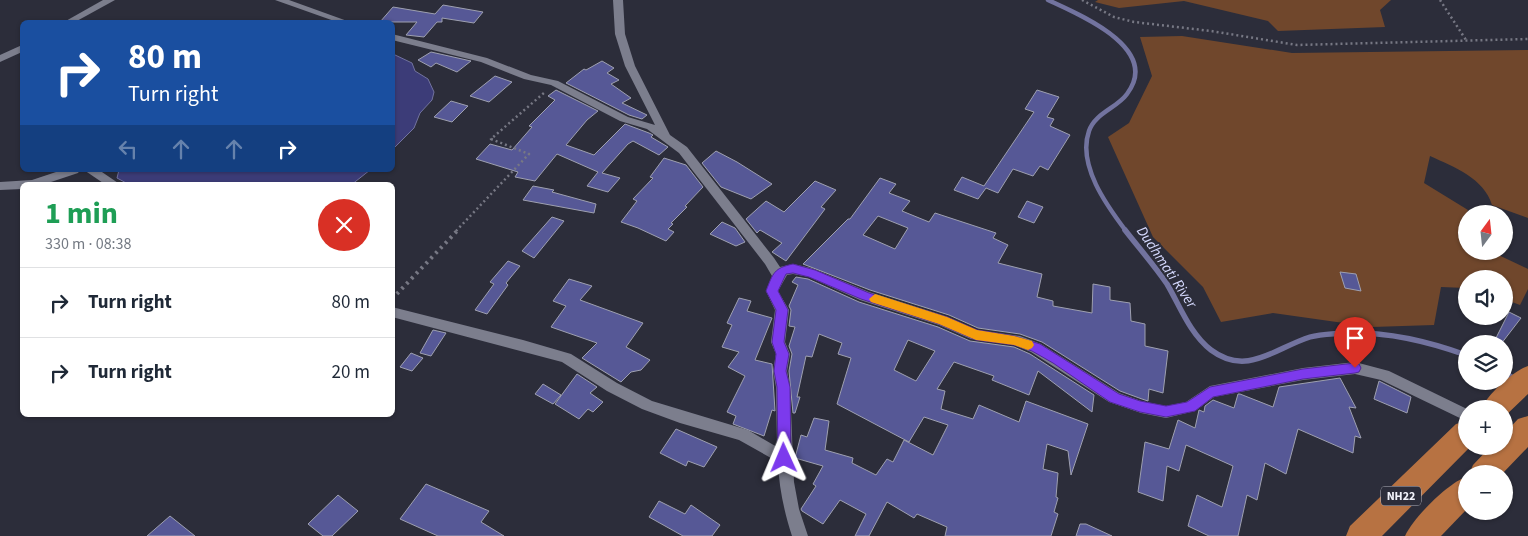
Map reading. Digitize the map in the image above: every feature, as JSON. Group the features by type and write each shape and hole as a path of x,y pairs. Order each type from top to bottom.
{"highway":[{"path":"1503,400 1528,377"},
{"path":"1492,465 1528,428"},
{"name":"NH22","path":"1361,536 1458,441"},
{"path":"1420,536 1458,498"}],"street":[{"path":"73,20 110,0"},
{"path":"280,0 339,20"},
{"path":"618,0 620,34 630,66 666,136"},
{"path":"395,38 484,60 528,77 554,83 624,119 651,127 666,136 688,156 770,261 778,276"},
{"path":"0,59 20,49"},
{"path":"40,182 68,172"},
{"path":"93,172 110,182"},
{"path":"0,186 20,185"},
{"path":"800,536 790,500 784,458 783,387 780,371 782,354 778,342 782,310 772,291 778,276 783,271 793,269 811,273 865,296 943,321 976,335 1014,340 1036,348 1058,360 1114,398 1140,407 1166,412 1190,407 1210,392 1303,374 1355,368 1384,375 1458,410"},
{"path":"395,313 566,358 612,387 647,405 680,417 743,435 784,458"}],"path":[{"path":"1082,0 1109,14 1134,22 1211,31 1297,46 1528,39"},
{"path":"1440,0 1466,40"},
{"path":"395,296 526,158 527,152 491,139 554,83"}],"shaded area":[{"path":"1098,0 1391,0 1380,10 1385,27 1278,31 1268,21 1184,1 1119,8 1095,2"},
{"path":"1182,36 1292,53 1528,50 1528,218 1513,213 1513,205 1492,205 1482,187 1467,174 1430,156 1424,183 1460,205 1458,205 1458,260 1509,260 1528,269 1528,289 1520,305 1513,302 1513,270 1458,270 1458,288 1441,287 1434,325 1372,327 1273,313 1221,322 1203,287 1153,237 1108,137 1129,123 1152,76 1140,37"},
{"path":"395,55 412,63 415,71 428,79 434,92 432,100 420,113 414,128 395,147"},
{"path":"118,172 367,172 355,182 124,182 117,178"}],"building":[{"path":"443,5 483,12 474,23 442,18 442,22 437,22 424,37 406,35 417,22 382,20 393,7 435,14"},
{"path":"431,52 471,61 457,72 436,63 431,67 418,60"},
{"path":"602,61 614,68 607,73 619,80 611,84 631,98 622,103 647,115 642,119 629,115 566,83 584,69 586,70"},
{"path":"495,76 512,82 489,102 470,96"},
{"path":"556,90 598,111 587,120 566,145 594,155 625,124 653,135 651,137 668,147 659,155 633,141 628,144 602,173 620,178 608,192 587,186 598,172 557,154 535,181 515,177 518,172 476,159 490,144 512,150 532,127 529,126 555,100 548,96"},
{"path":"1037,90 1059,97 1047,117 1054,119 1050,126 1070,135 1048,170 1040,166 1033,176 1013,169 998,193 986,188 978,199 954,190 962,177 984,186 1034,112 1025,109"},
{"path":"451,101 468,106 452,122 434,117"},
{"path":"716,151 772,184 751,199 721,187 702,163"},
{"path":"664,158 686,165 703,187 671,223 673,224 668,229 674,232 666,241 621,222 637,201 633,199 653,178 650,177"},
{"path":"880,178 896,184 889,193 910,201 902,211 929,222 935,213 996,233 993,238 1008,245 998,263 1042,274 1037,297 1053,301 1053,306 1092,313 1093,284 1110,287 1110,300 1130,303 1131,321 1145,324 1145,346 1168,351 1163,393 1149,389 1148,401 1142,399 1120,391 1042,342 1020,334 978,328 949,315 870,290 803,264 850,219","holes":["878,216 908,228 895,249 863,235"]},
{"path":"815,181 836,190 821,207 825,209 786,261 772,252 782,243 760,230 757,233 746,219 766,201 784,212"},
{"path":"533,186 554,190 552,192 596,204 594,213 523,200"},
{"path":"1027,201 1043,207 1034,223 1018,217"},
{"path":"552,217 564,221 534,258 522,251"},
{"path":"722,222 735,228 745,242 736,246 710,234"},
{"path":"508,261 520,266 506,283 508,285 487,314 475,310 494,284 490,282"},
{"path":"1340,272 1356,274 1361,291 1345,288"},
{"path":"796,277 808,279 859,302 938,327 970,341 1014,347 1030,354 1094,395 1092,412 1038,371 1029,395 992,380 994,376 954,362 937,389 945,391 941,409 973,419 979,405 1019,422 1026,401 1088,424 1071,475 1068,451 1047,444 1043,469 1058,473 1056,497 1058,498 1054,512 1058,514 1051,536 945,536 947,527 917,514 914,518 887,502 869,536 855,536 866,514 840,500 823,524 802,511 801,509 816,486 813,484 823,466 795,458 801,435 807,437 814,418 829,421 825,450 853,458 852,463 876,475 887,459 893,462 904,440 933,455 948,425 924,417 909,442 837,404 851,358 838,354 842,343 819,334 812,357 806,356 797,397 800,397 795,413 793,413 789,371 792,354 789,346 795,327 789,326 791,310 789,306 798,285 792,282","holes":["908,340 935,351 916,381 894,370"]},
{"path":"569,279 592,286 580,300 643,323 626,347 650,360 641,370 631,372 621,382 582,358 597,343 551,327 566,306 553,301"},
{"path":"739,298 751,301 747,311 772,318 755,360 772,364 775,411 772,410 764,436 733,424 736,416 727,412 745,376 728,367 739,352 722,347 732,325 727,323"},
{"path":"1513,314 1521,318 1508,335 1498,335 1502,325 1513,325"},
{"path":"433,330 446,333 431,356 420,353"},
{"path":"411,353 423,358 412,371 400,367"},
{"path":"577,374 597,387 590,393 603,402 593,412 588,409 579,419 555,404"},
{"path":"1340,378 1356,408 1349,407 1361,438 1355,436 1353,453 1298,429 1286,474 1265,463 1257,500 1247,495 1238,536 1209,536 1188,526 1197,495 1222,507 1233,466 1186,445 1179,471 1167,466 1163,501 1138,492 1145,442 1169,449 1178,420 1195,428 1199,410 1204,412 1205,406 1213,400 1234,408 1238,394 1240,394 1273,407 1279,387"},
{"path":"1379,381 1411,397 1407,413 1374,399"},
{"path":"543,384 561,395 553,404 535,394"},
{"path":"676,429 717,447 704,467 688,461 686,466 660,453"},
{"path":"426,484 489,511 481,522 504,536 438,536 400,519"},
{"path":"338,495 358,511 332,536 323,536 308,524"},
{"path":"659,501 685,514 691,505 720,525 712,536 683,536 649,517"},
{"path":"170,516 195,536 147,536"},
{"path":"1080,524 1086,524 1112,536 1076,536"}],"waterway":[{"name":"Dudhmati River","path":"1048,0 1078,14 1112,35 1125,48 1134,62 1135,77 1127,94 1096,120 1089,131 1086,144 1090,171 1103,197 1126,231"},
{"name":"Dudhmati River","path":"1125,230 1167,284 1197,336 1211,350 1224,358 1249,361 1261,358 1314,336 1343,333 1390,335 1436,345 1458,352"},
{"name":"Dudhmati River","path":"1513,378 1528,386"}],"slow traffic":[{"path":"875,299 943,321 976,335 1014,340 1028,345"}],"route":[{"path":"784,458 783,387 780,371 782,354 778,342 782,310 772,291 778,276 783,271 793,269 811,273 865,296 943,321 976,335 1014,340 1036,348 1058,360 1114,398 1140,407 1166,412 1190,407 1210,392 1245,387 1303,374 1355,368"}]}
